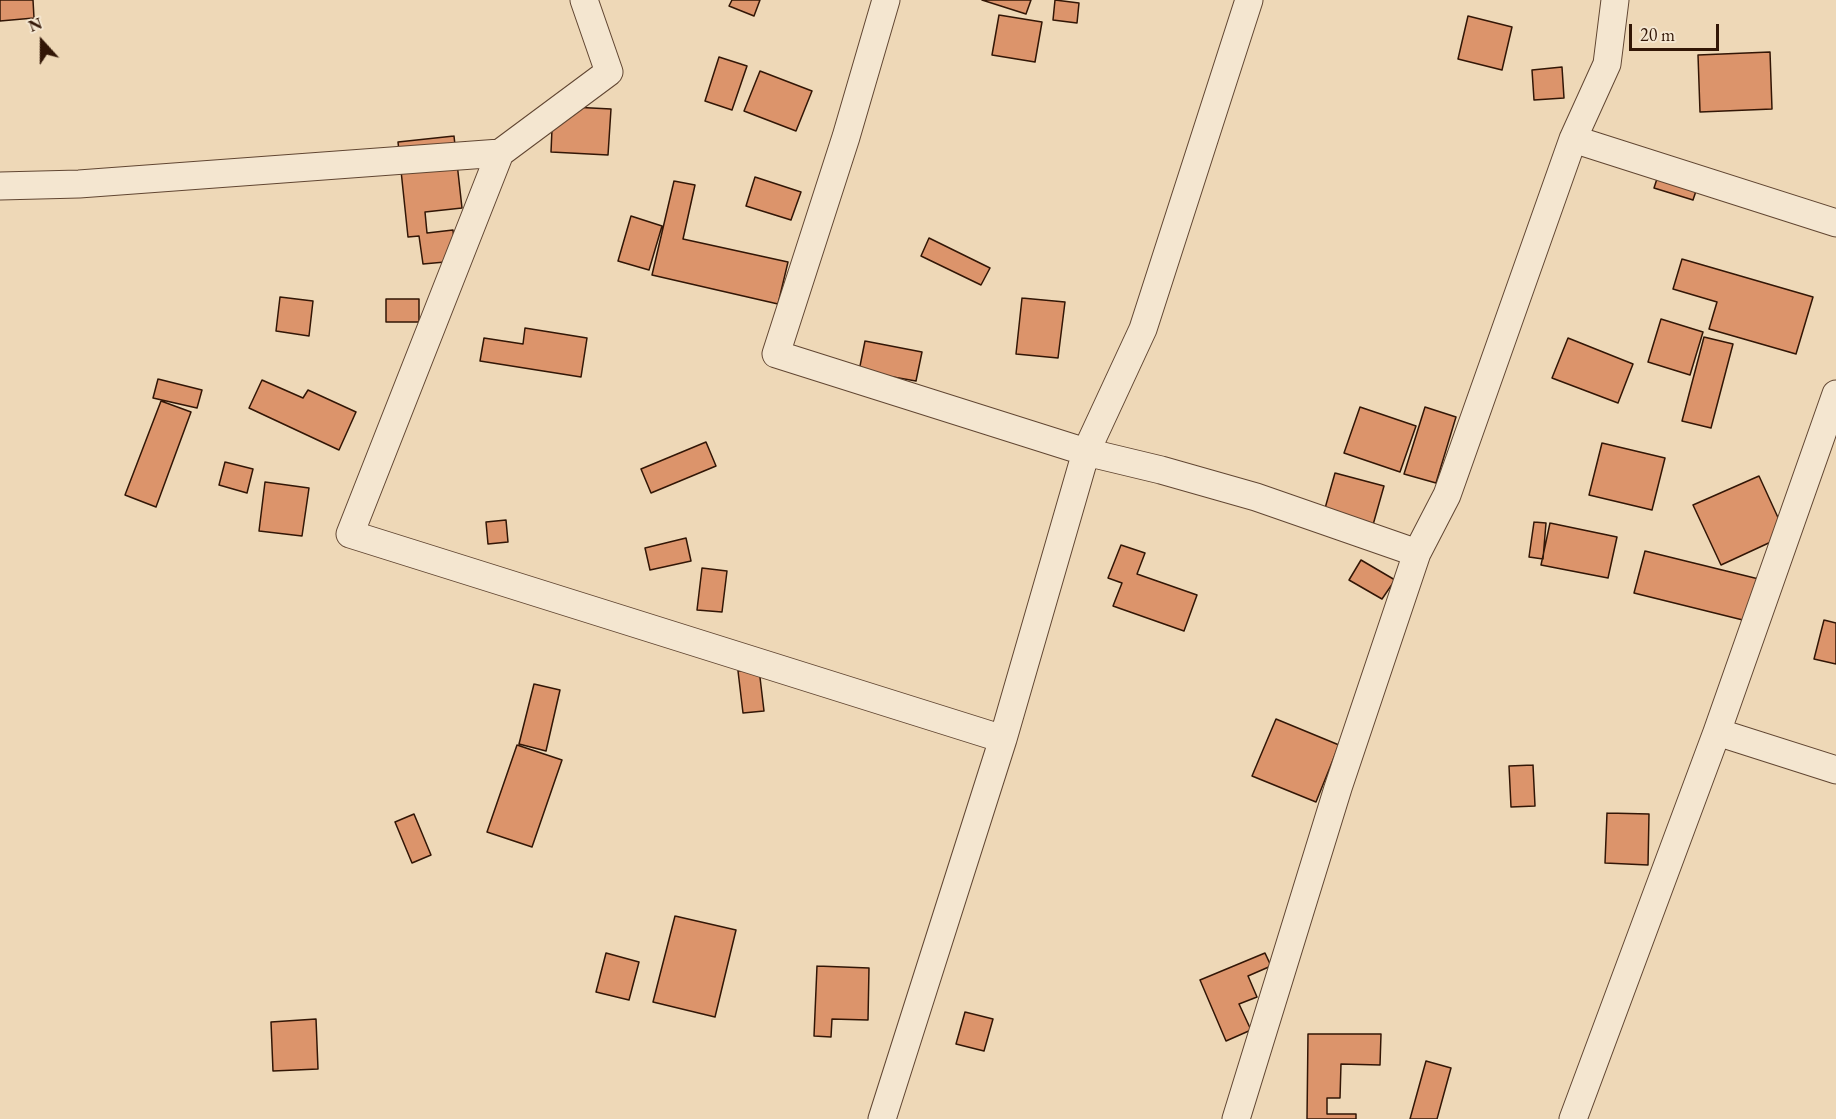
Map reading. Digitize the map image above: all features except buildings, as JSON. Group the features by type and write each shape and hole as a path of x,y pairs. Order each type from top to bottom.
{"street":[{"path":"584,0 609,72 500,153 350,534 1003,739"},
{"path":"886,0 846,137 776,354 1086,452 1256,497 1417,553"},
{"path":"882,1119 1003,739 1086,452 1143,329 1249,0"},
{"path":"1236,1119 1338,788 1417,553 1447,495 1573,139 1607,64 1616,0"},
{"path":"1573,139 1836,223"},
{"path":"0,186 79,184 500,153"},
{"path":"1573,1119 1717,732 1836,394"},
{"path":"1717,732 1836,770"}]}
